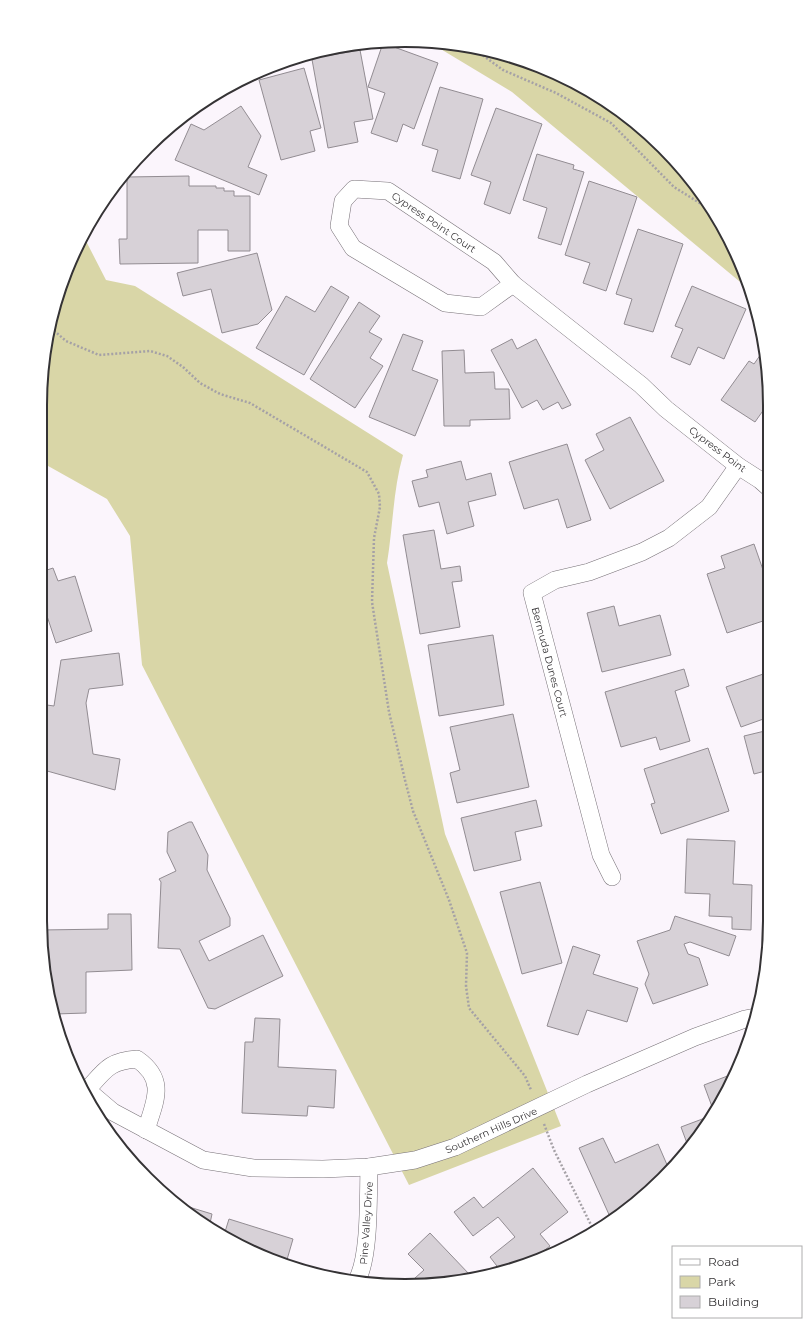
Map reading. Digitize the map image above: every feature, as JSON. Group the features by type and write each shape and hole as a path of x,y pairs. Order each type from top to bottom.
{"street":[{"name":"Cypress Point Court","path":"513,284 481,307 445,303 353,248 339,226 343,201 354,189 388,191 494,262 513,284 641,385 666,409"},
{"name":"Cypress Point","path":"666,409 738,466 763,483"},
{"name":"Bermuda Dunes Court","path":"612,877 601,855 532,593 555,580 589,572 642,552 669,538 709,507 738,466"},
{"name":"Southern Hills Drive","path":"91,1093 113,1112 203,1160 253,1168 324,1170 369,1167 415,1160 455,1147 538,1109 587,1084 695,1037 750,1019"},
{"name":"Southern Hills Drive","path":"88,1087 108,1066 126,1060 137,1059 149,1068 155,1081 156,1095 146,1130"},
{"name":"Pine Valley Drive","path":"359,1276 363,1269 369,1167"}],"path":[{"path":"484,56 503,70 556,93 611,123 674,187 701,203"},
{"path":"55,331 66,341 99,355 150,351 167,356 183,367 200,383 220,394 250,403 367,472 379,494 380,507 374,538 372,602 380,664 389,712 413,811 449,900 467,953 466,986 469,1008 525,1076 554,1150 592,1226"}],"green space":[{"path":"441,49 498,59 542,74 584,95 623,121 658,152 674,169 703,206 726,247 741,283 512,92"},
{"path":"87,242 106,280 135,286 403,455 395,495 387,563 445,834 561,1126 409,1185 142,665 130,536 107,499 47,465 48,382 54,335 66,290 74,268"}],"building":[{"path":"395,47 438,63 414,129 403,124 397,142 371,133 385,93 368,87 381,48"},
{"path":"360,50 373,119 354,122 358,142 328,148 312,59"},
{"path":"304,68 321,128 310,131 315,151 281,160 259,80"},
{"path":"440,87 483,99 460,179 432,171 438,150 422,145"},
{"path":"241,106 261,136 248,167 267,175 259,195 175,160 191,124 204,130"},
{"path":"496,108 542,124 510,214 484,204 491,182 471,175"},
{"path":"537,154 574,165 573,169 584,172 561,245 538,238 547,208 523,200"},
{"path":"189,176 189,186 216,186 216,188 224,188 224,191 234,191 234,196 250,196 250,251 228,251 228,230 198,230 198,263 120,264 119,239 127,239 127,180 129,177"},
{"path":"589,181 637,197 606,291 583,283 590,263 565,255"},
{"path":"638,229 683,244 653,332 624,324 632,299 616,294"},
{"path":"257,253 272,310 258,324 222,333 211,289 183,296 177,273"},
{"path":"331,286 349,297 304,375 256,348 286,296 315,312"},
{"path":"692,286 746,309 724,359 698,347 690,365 671,357 683,329 675,326"},
{"path":"359,302 380,316 369,332 382,339 370,358 383,366 355,408 310,379"},
{"path":"403,334 423,341 412,370 438,380 415,436 369,417"},
{"path":"512,339 517,349 536,339 571,405 562,409 558,402 543,410 537,400 522,408 491,350"},
{"path":"464,350 465,373 494,372 495,389 509,389 510,419 470,420 470,426 444,426 442,351"},
{"path":"760,356 763,411 755,422 721,400 749,361 754,364"},
{"path":"630,417 664,481 610,509 585,460 604,450 596,434"},
{"path":"567,444 591,520 567,528 558,499 524,509 509,462"},
{"path":"461,461 466,480 491,473 496,495 468,502 474,526 447,534 439,502 419,507 412,481 428,477 426,470"},
{"path":"434,530 441,569 460,566 462,581 452,582 460,627 420,634 403,535"},
{"path":"754,544 763,570 763,621 727,633 707,574 725,568 721,556"},
{"path":"53,568 58,581 75,576 92,631 56,643 47,616 47,570"},
{"path":"614,606 619,626 660,615 671,655 602,672 587,613"},
{"path":"493,635 504,705 439,716 428,645"},
{"path":"119,653 123,685 89,689 86,703 93,754 120,759 115,790 47,771 47,705 54,706 61,660"},
{"path":"684,669 689,686 675,691 690,741 660,750 656,737 621,747 605,692"},
{"path":"763,674 763,719 741,727 726,687"},
{"path":"513,714 529,787 457,803 450,773 460,770 450,727"},
{"path":"763,731 763,772 754,774 744,736"},
{"path":"708,748 729,811 661,834 651,804 655,803 644,769"},
{"path":"536,800 542,826 515,832 521,860 474,871 461,818"},
{"path":"192,822 208,855 207,870 230,918 230,926 199,941 209,961 263,935 283,976 215,1009 208,1008 180,949 158,948 161,882 159,879 176,871 167,852 168,832"},
{"path":"687,839 735,841 733,884 752,885 751,930 732,929 732,917 709,916 710,894 685,893"},
{"path":"540,882 562,963 522,974 500,892"},
{"path":"108,914 131,914 132,970 86,972 86,1013 59,1014 50,968 47,930 108,929"},
{"path":"675,916 736,936 729,956 690,942 684,944 688,954 699,958 708,985 653,1004 645,984 649,974 637,941 670,930"},
{"path":"573,946 600,955 593,974 638,988 627,1022 587,1010 578,1035 547,1026"},
{"path":"255,1018 280,1019 278,1067 336,1070 334,1108 308,1106 307,1116 242,1113 245,1042 253,1042"},
{"path":"727,1076 712,1106 704,1085"},
{"path":"704,1118 687,1142 681,1127"},
{"path":"603,1138 615,1163 658,1144 667,1165 641,1190 609,1215 579,1148"},
{"path":"533,1168 568,1212 540,1234 550,1246 542,1252 498,1267 490,1257 515,1237 498,1217 473,1236 454,1212 474,1197 483,1208"},
{"path":"190,1207 212,1214 210,1222"},
{"path":"229,1219 293,1239 287,1259 268,1252 225,1231"},
{"path":"430,1233 468,1273 414,1279 424,1270 408,1254"}]}
